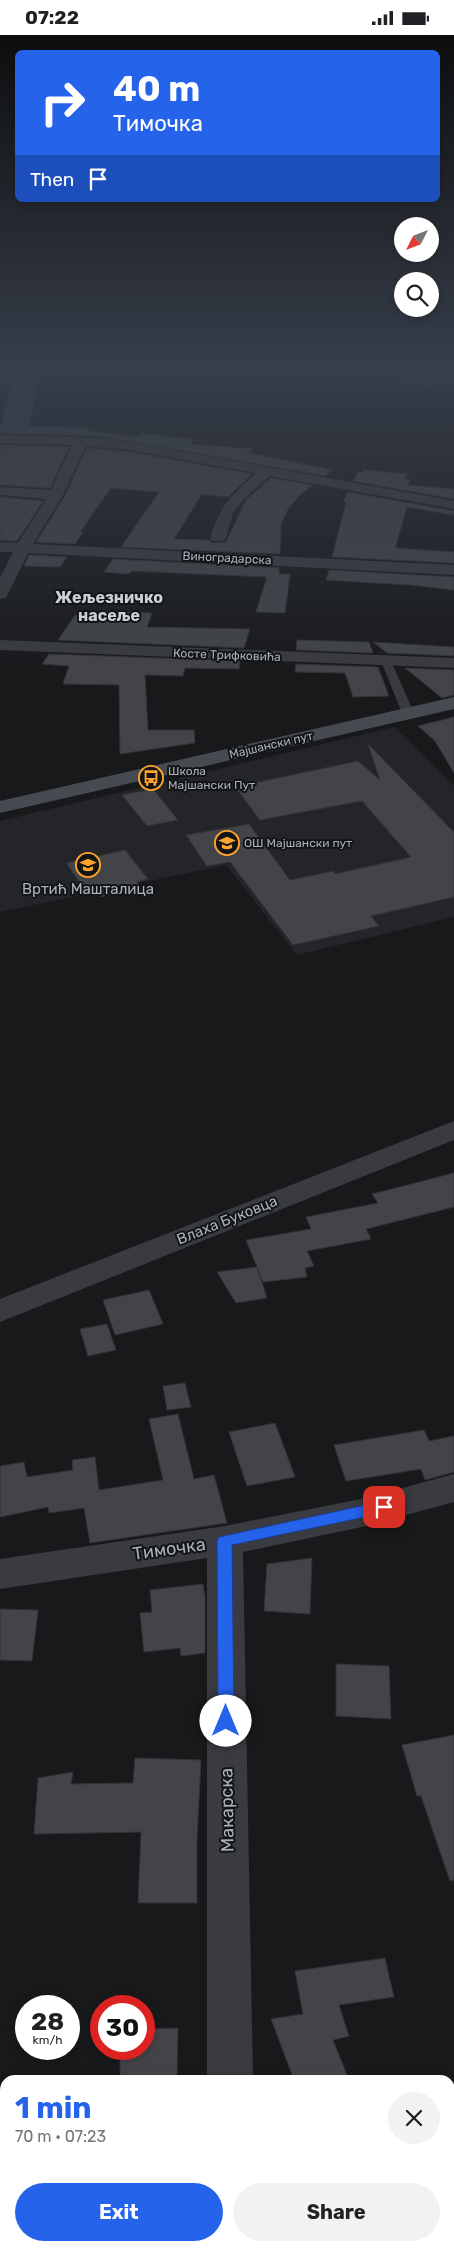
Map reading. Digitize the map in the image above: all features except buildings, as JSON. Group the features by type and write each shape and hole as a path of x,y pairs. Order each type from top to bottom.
{"street":[{"path":"0,593 23,549 56,495 68,468"},
{"path":"259,468 454,505"},
{"path":"218,538 226,513 238,497 268,470"},
{"path":"0,491 56,495"},
{"name":"Виноградарска","path":"0,547 454,570"},
{"name":"Косте Трифковића","path":"0,645 454,663"},
{"name":"Мајшански пут","path":"0,807 454,703"},
{"name":"Влаха Буковца","path":"0,1311 454,1130"},
{"name":"Тимочка","path":"0,1574 225,1541 366,1512 454,1488"},
{"name":"Макарска","path":"225,1541 230,2075"}],"lane":[{"path":"386,661 408,713"}],"shaded area":[{"name":"ОШ Мајшански пут","path":"394,727 454,785 454,917 297,955 226,865 0,912 0,821"}],"place":[{"name":"Школа Мајшански Пут","path":"151,778"},
{"name":"ОШ Мајшански пут","path":"227,843"},
{"name":"Вртић Машталица","path":"88,865"}],"district":[{"name":"Жељезничко насеље","path":"109,606"}],"route":[{"path":"226,1721 225,1541 384,1507"}]}
